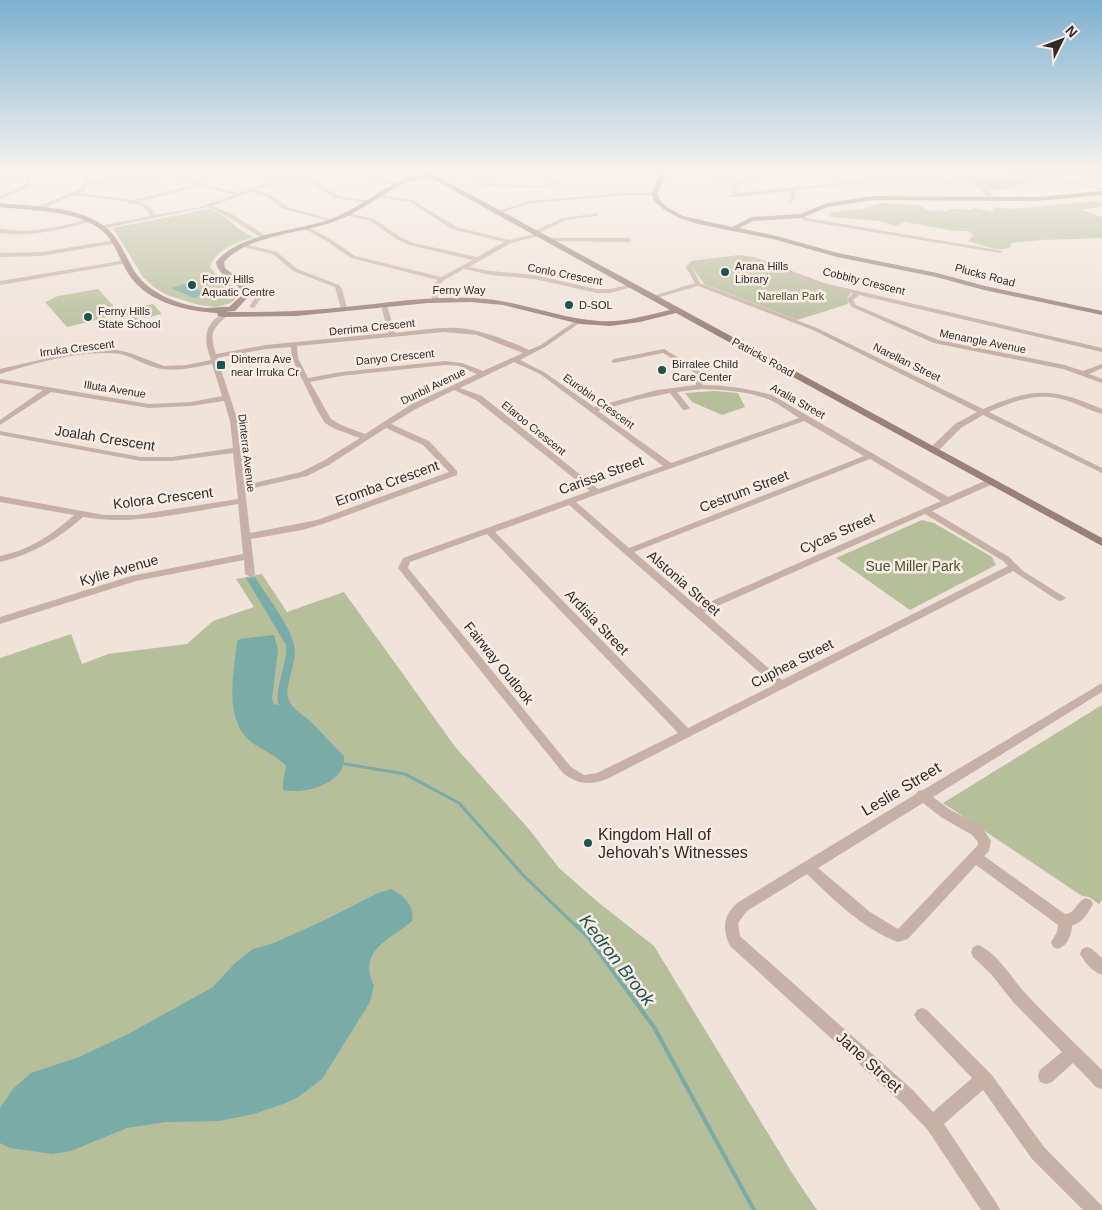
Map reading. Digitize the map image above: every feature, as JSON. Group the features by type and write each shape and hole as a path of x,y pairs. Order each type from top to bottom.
{"street":[{"path":"0,231 18,234 37,234 59,228"},
{"name":"Ferny Way","path":"103,228 115,242 139,284 156,296 189,306 223,313 234,311 276,314 435,300 477,300 498,302 579,321 616,324 678,310"},
{"path":"248,228 264,237"},
{"path":"247,294 245,288 222,272 220,262 230,251 241,245 264,237 303,228"},
{"path":"306,228 327,239 353,257 442,279"},
{"path":"386,228 411,244 478,259"},
{"path":"456,228 509,242"},
{"name":"Patricks Road","path":"529,228 1102,543"},
{"path":"435,300 434,287 442,279 509,242 547,228"},
{"name":"Plucks Road","path":"725,228 774,237 837,255 937,274 984,288 1102,314"},
{"path":"863,228 1000,251"},
{"path":"550,240 629,240"},
{"path":"0,255 42,254 115,242"},
{"path":"241,245 275,253 295,270 337,286 344,309"},
{"name":"Cobbity Crescent","path":"698,284 689,267 691,263 705,259 742,257 756,260 819,283 1102,350"},
{"path":"0,283 126,262"},
{"name":"Conlo Crescent","path":"463,267 491,273 534,277 597,291 610,291 633,286"},
{"path":"653,297 698,284"},
{"name":"Narellan Street","path":"698,284 815,329 1102,471"},
{"name":"Menangle Avenue","path":"858,292 850,300 854,306 928,340 963,349 1065,367 1102,381"},
{"path":"247,294 258,298 252,307"},
{"path":"234,311 247,294"},
{"path":"384,305 392,335"},
{"name":"Dinterra Avenue","path":"223,313 208,331 208,340 234,421 250,574"},
{"name":"Dunbil Avenue","path":"241,488 304,474 326,463 413,407 544,346 579,321"},
{"name":"Derrima Crescent","path":"213,359 294,345 444,330 473,331 530,353"},
{"path":"294,345 295,358 328,421 338,427 366,437"},
{"path":"614,361 664,351 697,371 700,388"},
{"name":"Irruka Crescent","path":"0,372 6,369 65,357 109,352 130,354 164,368 186,367 213,359"},
{"name":"Eurobin Crescent","path":"514,360 542,373 668,466"},
{"name":"Danyo Crescent","path":"307,380 342,374 445,363 460,364 483,374"},
{"path":"1084,373 1102,366"},
{"name":"Illuta Avenue","path":"0,381 149,406 191,404 226,398"},
{"name":"Elaroo Crescent","path":"455,388 478,398 595,491"},
{"name":"Aralia Street","path":"592,410 642,394 672,390 700,388 756,392 769,396 946,500"},
{"path":"0,423 50,390"},
{"path":"672,390 686,408"},
{"path":"933,450 942,444 959,426 983,412 1022,396 1040,394 1068,398 1102,412"},
{"name":"Carissa Street","path":"406,560 595,491 805,418"},
{"name":"Eromba Crescent","path":"246,537 320,522 454,473 426,443 386,425"},
{"name":"Joalah Crescent","path":"0,433 141,459 172,459 236,450"},
{"name":"Cestrum Street","path":"627,552 871,456"},
{"name":"Cycas Street","path":"696,612 990,482"},
{"name":"Kolora Crescent","path":"0,499 104,518 136,518 242,501"},
{"name":"Alstonia Street","path":"568,501 781,685"},
{"path":"924,510 1006,559 1013,566 1061,598"},
{"path":"0,559 40,546 56,536 80,515"},
{"name":"Ardisia Street","path":"488,530 686,734"},
{"name":"Kylie Avenue","path":"0,621 134,578 243,558 248,555"},
{"name":"Fairway Outlook","path":"406,560 403,568 406,573 567,770 582,780"},
{"name":"Cuphea Street","path":"582,780 591,780 603,776 1010,570 1013,566"},
{"name":"Leslie Street","path":"730,930 734,914 742,907 922,795 1102,687"},
{"path":"807,866 824,883 884,932 898,936 903,934 984,847 985,841 982,836 945,813 922,795"},
{"path":"975,857 1065,921 1076,919 1086,904"},
{"path":"1058,942 1064,934 1065,921"},
{"name":"Jane Street","path":"730,930 734,940 908,1097 933,1123 991,1210"},
{"path":"978,952 996,969 1019,998 1102,1081"},
{"path":"1087,954 1102,968"},
{"path":"922,1015 985,1080 1038,1153 1096,1210"},
{"path":"1046,1076 1073,1052"},
{"path":"933,1123 974,1086 985,1080"}],"green space":[{"path":"113,228 238,228 253,237 222,251 210,267 241,293 231,303 217,307 199,305 167,295 155,288 143,277"},
{"path":"941,228 1102,228 1102,238 1011,243 1011,247 995,249 968,241 974,235 968,231"},
{"name":"Narellan Park","path":"748,259 851,292 847,299 848,304 797,320 704,284 692,267 692,265 702,261"},
{"path":"98,289 121,314 67,327 45,302 58,296"},
{"path":"153,304 162,314 132,321 123,311"},
{"path":"715,391 738,393 745,407 722,415 692,402 685,393"},
{"name":"Sue Miller Park","path":"922,520 934,523 992,557 996,565 910,610 836,558"},
{"path":"262,574 287,612 344,592 456,748 528,828 559,868 599,903 654,946 794,1176 817,1210 0,1210 0,658 71,634 82,664 108,654 187,644 213,621 254,607 236,579"},
{"path":"1102,705 1102,900 1099,904 1089,897 1082,896 943,803"}],"water":[{"path":"184,284 207,293 194,298 171,288"},
{"path":"255,577 285,623 293,643 295,658 287,693 289,702 344,756 343,765 339,773 332,780 313,789 302,791 283,790 286,766 251,742 242,732 233,708 232,695 237,641 274,635 278,650 272,699 274,704 279,705 278,693 286,645 246,578"},
{"path":"391,889 400,894 410,906 412,921 378,947 370,963 370,974 374,986 370,1002 322,1079 297,1098 254,1114 219,1121 166,1122 127,1128 71,1151 52,1154 10,1148 0,1143 0,1108 13,1089 31,1073 79,1057 130,1033 213,987 235,963 253,949 274,943 378,893"}],"waterway":[{"name":"Kedron Brook","path":"345,764 405,774 459,803 524,876 577,927"},
{"name":"Kedron Brook","path":"576,925 587,936 654,1027 754,1210"}],"place":[{"name":"Arana Hills Library","path":"725,272"},
{"name":"Ferny Hills Aquatic Centre","path":"192,285"},
{"name":"D-SOL","path":"569,305"},
{"name":"Ferny Hills State School","path":"88,317"},
{"name":"Dinterra Ave near Irruka Cr","path":"221,365"},
{"name":"Birralee Child Care Center","path":"662,370"},
{"name":"Kingdom Hall of Jehovah's Witnesses","path":"588,843"}]}
